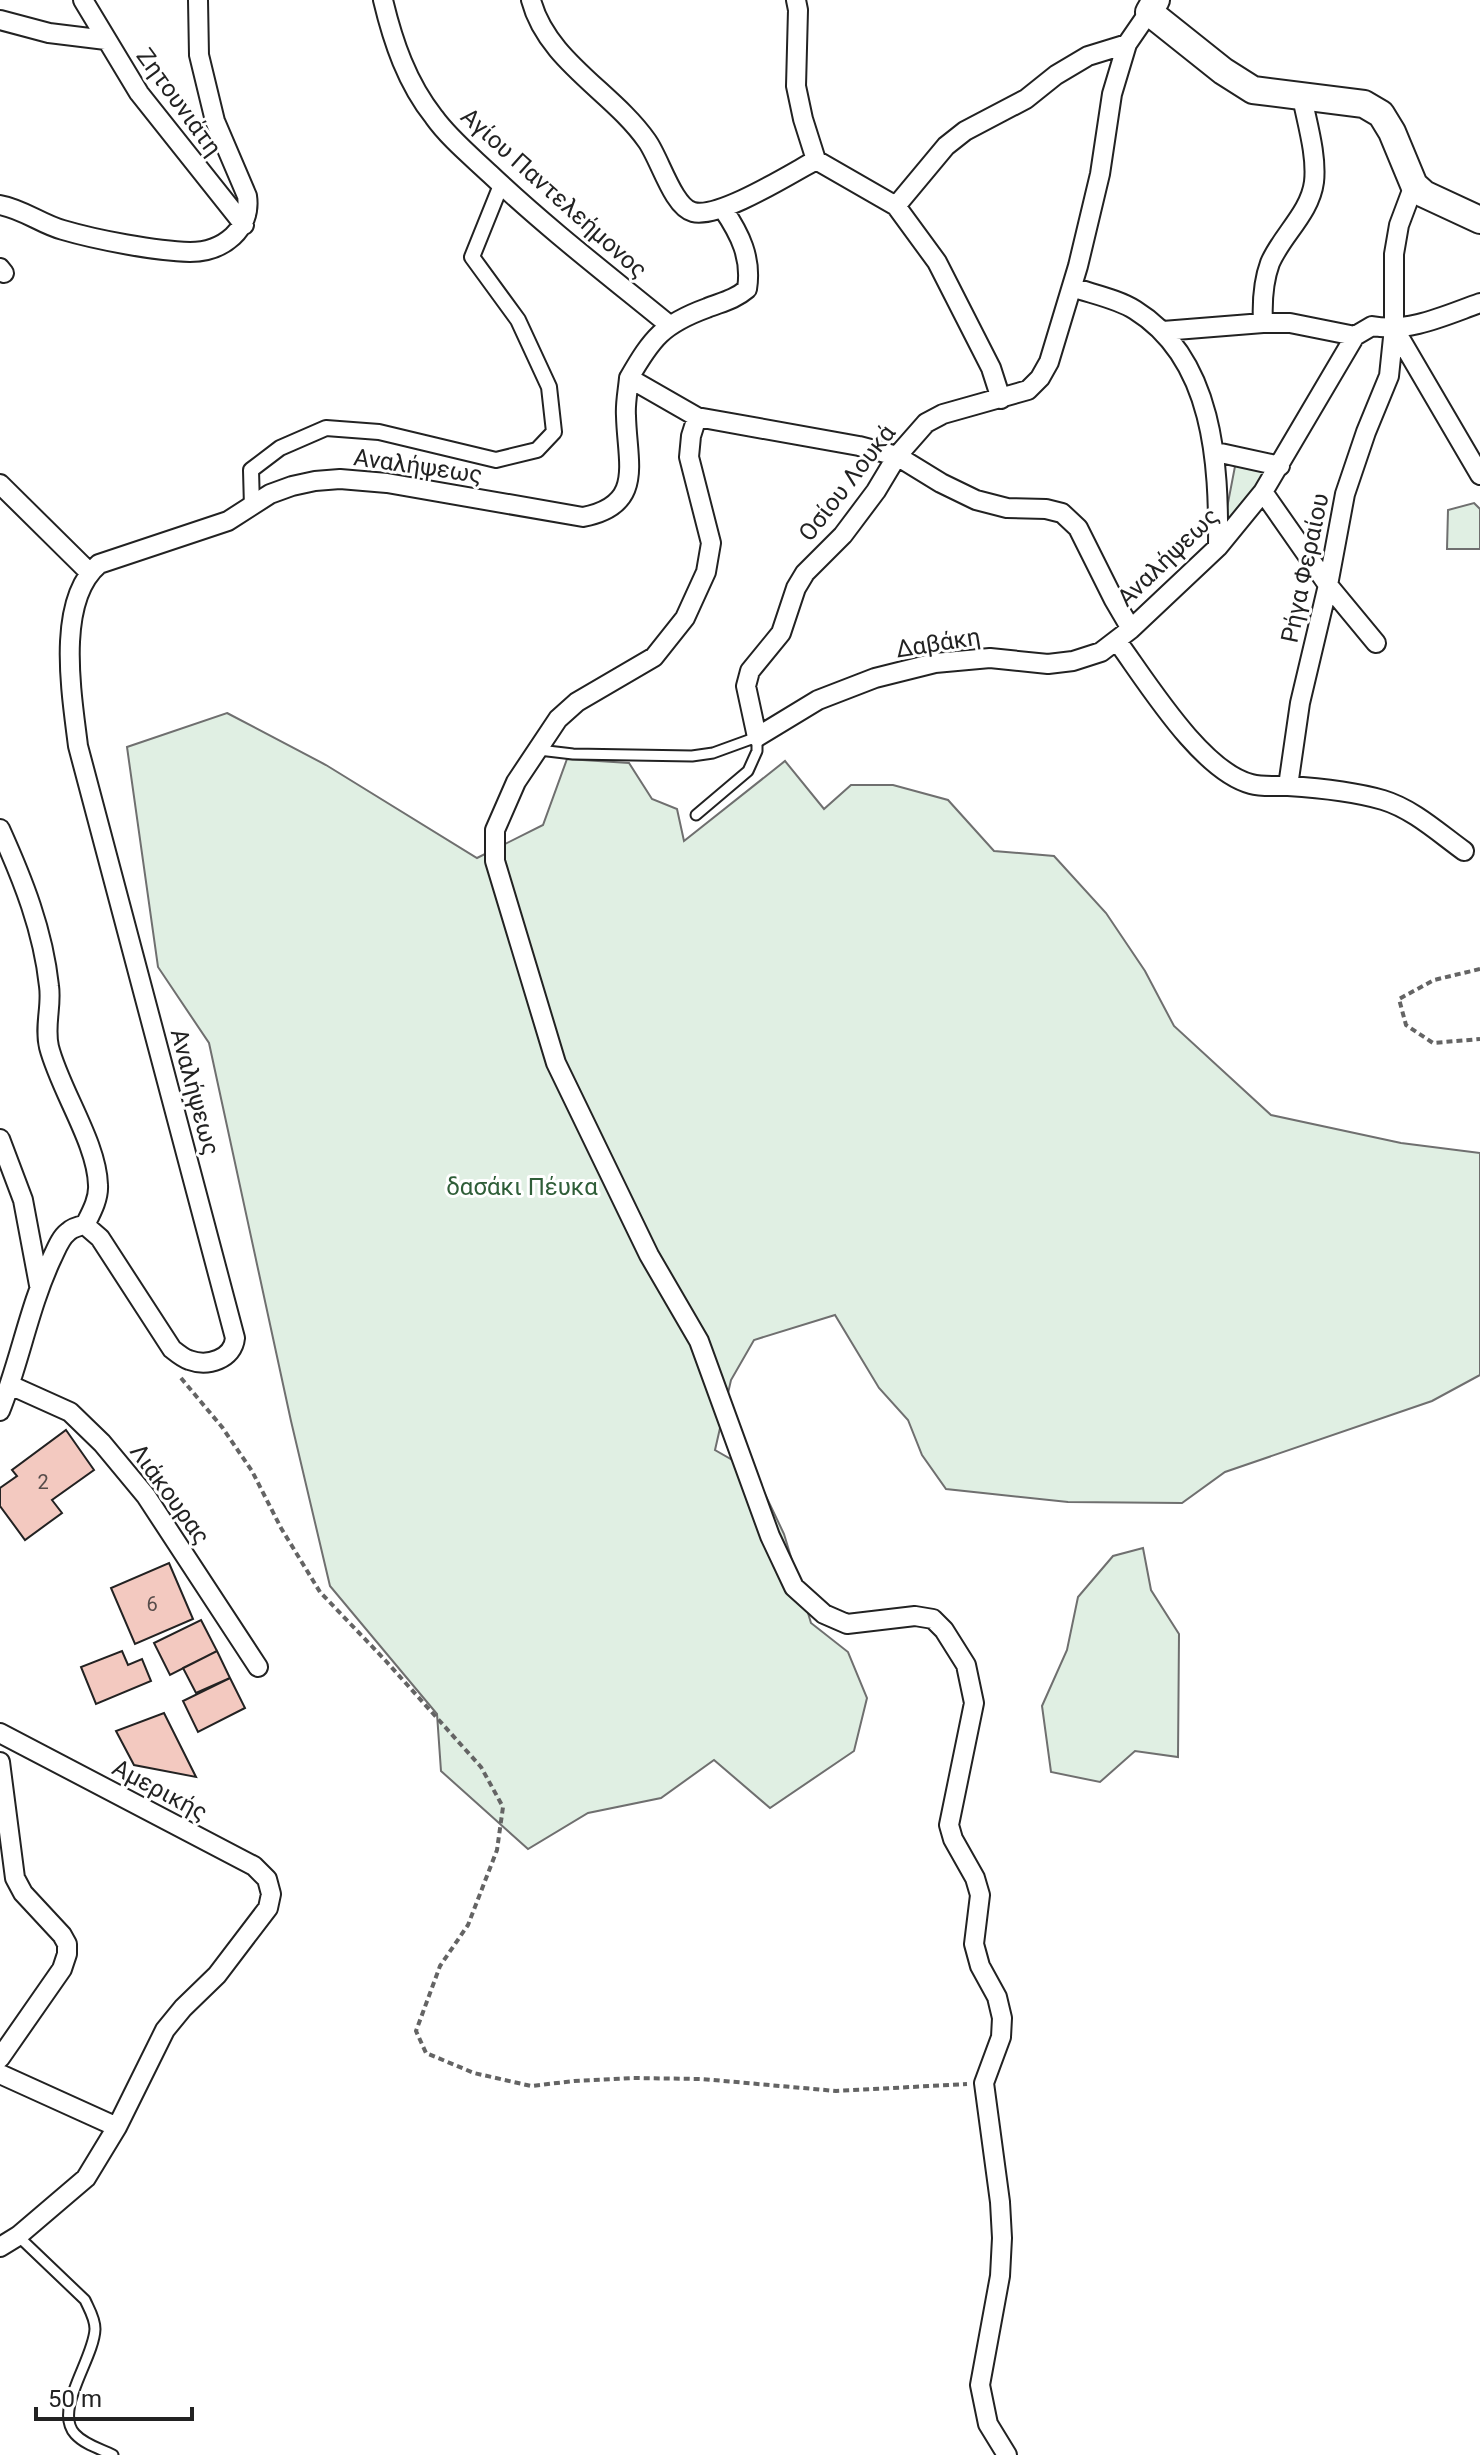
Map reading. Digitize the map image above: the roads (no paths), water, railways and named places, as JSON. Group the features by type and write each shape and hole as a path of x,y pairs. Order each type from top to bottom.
{"main road":[{"path":"1152,6 1223,71 1253,90 1364,104 1381,114 1414,185 1424,194 1480,220"}],"street":[{"name":"Ζητουνιάτη","path":"83,0 139,93 244,225"},
{"path":"0,205 12,207 59,229 109,241 192,252 229,241 244,225 249,208 247,196 215,121 199,55 198,0"},
{"name":"Αγίου Παντελεήμονος","path":"383,0 392,39 412,83 434,118 501,185 578,253 668,324"},
{"path":"531,0 539,24 558,50 647,140 678,202 689,211 704,214 723,209 816,160"},
{"path":"796,0 796,86 816,160 896,206 937,262 991,368 1001,399"},
{"name":"Οσίου Λουκά","path":"757,737 746,686 750,671 781,633 796,588 805,573 843,535 876,491 897,456 926,423 943,414 1028,390 1049,362 1072,287 1100,174 1112,94 1127,44 1152,6"},
{"path":"0,20 49,33 106,40"},
{"path":"896,206 946,146 965,131 1026,99 1056,75 1088,56 1127,44"},
{"path":"1263,323 1262,295 1271,262 1307,204 1314,184 1314,166 1302,97"},
{"path":"252,507 251,470 280,448 326,428 379,432 496,460 537,450 554,432 549,387 518,320 472,257 501,185"},
{"name":"Ρήγα Φεραίου","path":"1288,786 1300,703 1328,585 1345,494 1389,376 1394,328 1394,254 1399,225 1414,185"},
{"path":"629,378 646,349 668,324 736,298 747,289 747,259 738,231 723,209"},
{"path":"1072,287 1133,308 1163,331 1185,363 1205,408 1216,452 1218,547"},
{"path":"1163,331 1290,323 1355,336 1372,326 1394,328 1421,323 1480,303"},
{"path":"1394,328 1480,475"},
{"name":"Αναλήψεως","path":"85,1225 100,1238 172,1349 187,1360 222,1359 230,1353 235,1338 78,746 70,653 79,589 89,572 99,564 228,521 270,494 292,486 340,479 387,483 583,517 599,514 628,490 630,457 626,416 629,378 697,417 859,446 897,456 976,500 1007,508 1046,509 1062,513 1078,528 1114,600 1124,635 1218,547 1263,492 1355,336"},
{"path":"697,417 689,457 711,543 706,572 685,618 654,657 577,702 558,719 516,782 495,830 495,861 507,910 556,1063 649,1255 699,1341 770,1536 794,1587 824,1614 847,1624 915,1616 933,1619 944,1630 966,1665 974,1703 949,1825 980,1895 974,1944 980,1966 997,1997 1002,2018 1001,2037 984,2083 1002,2238 1000,2276 980,2385 988,2424 1007,2455"},
{"path":"1216,452 1280,466"},
{"path":"0,484 89,572"},
{"path":"1263,492 1328,585 1376,643"},
{"path":"1124,635 1193,741 1219,769 1251,784 1332,789 1385,801 1418,818 1464,851"},
{"name":"Δαβάκη","path":"757,737 818,700 875,678 935,663 990,658 1048,664 1073,661 1101,652 1124,635"},
{"path":"0,829 33,906 42,942 50,992 46,1018 48,1045 92,1155 99,1186 85,1225 67,1232 39,1285 0,1411"},
{"path":"0,1139 23,1200 39,1285"},
{"name":"Λιάκουρας","path":"10,1385 70,1412 102,1443 146,1496 258,1667"},
{"name":"Αμερικής","path":"0,1733 254,1866 267,1879 271,1894 268,1908 217,1975 165,2030 117,2127"},
{"path":"0,1762 15,1878 23,1893 67,1944 62,1969 0,2058"},
{"path":"0,2074 117,2127 86,2178 18,2236 0,2247"}],"lane":[{"path":"539,750 573,754 692,756 713,753 757,737 757,751 748,771 696,815"},
{"path":"18,2236 85,2300 91,2312 95,2324 94,2339 68,2408 68,2421 73,2433 84,2442 113,2455"}],"park label":[{"name":"δασάκι Πέυκα","path":"522,1187"}]}
